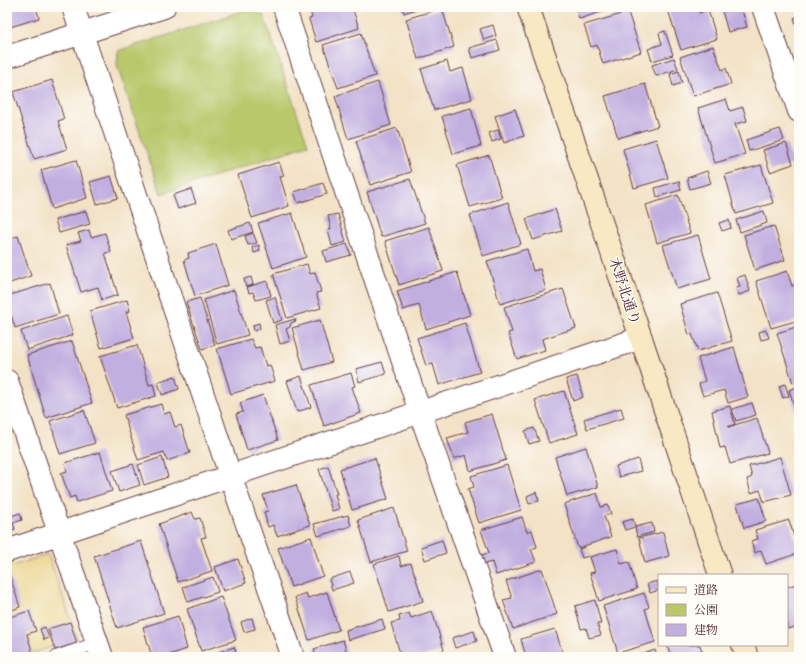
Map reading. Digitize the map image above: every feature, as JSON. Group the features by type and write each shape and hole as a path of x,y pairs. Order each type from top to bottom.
{"street":[{"path":"73,7 230,476 293,657"},
{"path":"7,57 164,7"},
{"path":"284,7 420,412 505,657"},
{"name":"木野北通り","path":"528,7 720,574"},
{"path":"763,7 799,111"},
{"path":"7,551 641,338"},
{"path":"7,381 58,534 99,650"},
{"path":"743,646 747,657"}],"lane":[{"path":"56,657 99,650"}],"green space":[{"path":"252,8 264,16 308,145 161,194 117,66 118,51"}],"sand":[{"path":"48,554 77,638 22,657 17,657 7,629 7,568"}],"building":[{"path":"7,7 36,7 39,18 7,28"},
{"path":"309,7 352,7 359,28 316,42 309,19 312,18"},
{"path":"402,7 422,7 404,13"},
{"path":"576,7 616,7 579,19"},
{"path":"667,7 697,7 699,13 708,10 717,39 681,50"},
{"path":"721,7 741,7 747,27 728,32"},
{"path":"442,8 454,47 418,59 406,19"},
{"path":"628,12 641,52 603,64 597,45 591,47 584,25"},
{"path":"799,16 799,33 794,18"},
{"path":"493,25 496,36 484,40 480,29"},
{"path":"665,31 673,55 652,61 648,49 662,44 659,33"},
{"path":"361,33 375,76 338,88 323,45"},
{"path":"497,40 500,50 472,58 469,48"},
{"path":"713,46 722,70 726,68 731,84 693,96 680,57"},
{"path":"674,58 678,69 656,76 652,65"},
{"path":"447,61 450,72 463,68 472,99 434,110 421,69"},
{"path":"679,71 682,83 673,86 670,74"},
{"path":"52,80 64,119 58,121 67,149 34,159 13,92"},
{"path":"378,82 391,125 348,139 335,96"},
{"path":"645,84 658,126 618,138 605,96"},
{"path":"726,99 730,111 743,107 747,121 735,124 745,154 715,163 698,108"},
{"path":"471,108 481,146 453,154 442,116"},
{"path":"515,109 524,136 504,143 495,116"},
{"path":"397,128 411,172 370,185 356,141"},
{"path":"780,129 784,140 749,151 746,140"},
{"path":"498,130 501,139 492,142 489,133"},
{"path":"656,139 668,178 634,188 623,149"},
{"path":"786,143 793,164 770,172 763,150"},
{"path":"489,155 502,198 470,207 457,165"},
{"path":"76,160 87,198 52,209 41,170"},
{"path":"279,162 284,176 280,177 289,206 252,218 238,175"},
{"path":"761,165 773,203 736,214 725,175"},
{"path":"707,171 711,183 690,189 687,178"},
{"path":"111,176 118,198 97,204 90,182"},
{"path":"410,179 425,223 381,237 367,192"},
{"path":"679,181 681,190 657,197 655,188"},
{"path":"323,183 327,194 298,203 294,192"},
{"path":"191,189 196,203 178,209 173,195"},
{"path":"678,195 690,233 657,243 646,205"},
{"path":"508,202 521,244 483,256 470,215"},
{"path":"555,209 562,231 533,240 526,219"},
{"path":"86,211 90,224 59,233 55,220"},
{"path":"764,211 767,223 740,232 736,220"},
{"path":"292,213 306,257 273,268 258,223"},
{"path":"338,214 346,242 332,246 328,230 331,229 328,216"},
{"path":"729,220 731,228 722,231 719,223"},
{"path":"250,223 253,232 231,239 228,230"},
{"path":"774,226 785,260 755,270 744,235"},
{"path":"429,227 443,271 399,285 385,241"},
{"path":"89,230 91,237 105,233 111,252 105,253 118,295 102,300 98,287 81,292 66,245 81,241 78,233"},
{"path":"253,233 257,243 248,245 245,236"},
{"path":"698,235 711,279 677,289 663,245"},
{"path":"18,236 31,276 7,284 7,239"},
{"path":"216,244 228,285 195,296 184,260 189,258 188,253"},
{"path":"347,244 351,255 326,262 323,251"},
{"path":"259,245 260,251 254,253 252,247"},
{"path":"527,249 533,271 540,269 546,290 500,304 487,261"},
{"path":"307,264 310,274 315,272 321,292 316,293 321,308 287,318 273,274"},
{"path":"787,271 792,286 796,285 799,294 799,299 796,300 799,311 799,320 771,328 756,281"},
{"path":"457,272 470,315 426,329 419,305 403,310 397,291"},
{"path":"745,275 750,291 739,295 736,288 740,287 737,278"},
{"path":"251,277 253,285 246,287 244,279"},
{"path":"267,281 271,296 256,300 253,292 249,293 247,287"},
{"path":"50,283 59,314 15,328 7,301 7,296"},
{"path":"563,289 576,328 542,339 545,350 517,359 508,333 512,332 504,307"},
{"path":"234,290 248,335 217,344 204,300"},
{"path":"717,293 732,341 698,351 692,334 689,335 680,304"},
{"path":"275,297 282,320 273,323 266,300"},
{"path":"200,298 215,345 202,349 186,302"},
{"path":"127,300 130,311 126,312 134,338 101,348 90,311"},
{"path":"67,316 73,335 27,350 21,331"},
{"path":"295,319 296,321 291,323 290,327 286,329 290,341 280,344 275,325"},
{"path":"320,320 332,362 304,370 292,328"},
{"path":"259,323 260,329 254,331 253,325"},
{"path":"465,323 480,372 439,385 433,364 426,366 417,338"},
{"path":"799,326 799,381 793,383 777,333"},
{"path":"766,330 769,338 761,340 759,332"},
{"path":"251,339 255,348 260,347 266,366 270,365 275,381 231,394 217,349"},
{"path":"72,341 92,403 46,418 27,355"},
{"path":"137,345 149,385 153,384 156,396 117,408 100,356"},
{"path":"734,347 748,397 728,403 724,390 703,396 699,384 705,381 698,358"},
{"path":"382,362 386,374 359,382 356,369"},
{"path":"351,373 355,386 352,387 361,413 324,426 311,385"},
{"path":"175,376 179,389 162,395 158,382"},
{"path":"301,376 311,407 297,412 287,381"},
{"path":"577,376 583,397 573,401 566,379"},
{"path":"785,384 789,396 783,398 779,386"},
{"path":"799,386 799,420 789,390"},
{"path":"564,391 578,434 549,443 535,400"},
{"path":"263,395 278,440 247,450 236,414 243,412 240,403"},
{"path":"752,403 756,415 736,421 732,409"},
{"path":"161,404 164,414 170,412 175,427 181,425 190,453 167,461 164,452 138,460 124,415"},
{"path":"730,406 735,424 728,427 757,418 768,453 730,464 725,447 720,448 712,411"},
{"path":"621,408 624,418 587,429 584,419"},
{"path":"84,410 95,443 60,454 50,421"},
{"path":"492,414 506,460 470,471 466,455 454,459 447,438 468,432 465,422"},
{"path":"534,428 539,441 529,444 525,431"},
{"path":"586,447 598,487 567,496 555,457"},
{"path":"100,452 112,491 77,502 75,496 70,498 61,473 67,471 65,463"},
{"path":"162,457 168,477 144,485 138,465"},
{"path":"780,457 791,495 764,502 760,490 751,493 747,479 752,477 749,466"},
{"path":"375,458 388,499 352,510 340,469"},
{"path":"638,459 641,471 619,477 616,466"},
{"path":"133,464 140,485 119,492 112,471"},
{"path":"507,465 521,510 479,523 468,489 474,487 471,476"},
{"path":"328,466 337,494 335,494 339,509 332,511 319,469"},
{"path":"296,485 310,525 277,536 273,525 268,527 264,512 268,511 263,495"},
{"path":"536,492 539,501 529,504 527,496"},
{"path":"597,493 601,507 608,505 611,514 604,516 611,537 578,548 564,504"},
{"path":"759,498 766,521 744,528 737,504"},
{"path":"394,508 407,551 371,562 358,520"},
{"path":"7,510 9,510 11,516 20,513 22,520 13,523 15,529 7,532"},
{"path":"192,512 195,519 200,518 206,537 201,538 212,571 178,582 159,524"},
{"path":"348,515 351,526 318,536 314,524"},
{"path":"522,517 527,532 532,530 537,547 531,549 536,562 496,575 492,562 484,564 481,555 489,553 481,530"},
{"path":"633,519 635,527 625,530 622,522"},
{"path":"789,520 799,553 766,564 761,550 755,553 751,541 758,539 755,530"},
{"path":"652,523 654,532 637,537 635,527"},
{"path":"663,532 669,556 645,563 639,538"},
{"path":"311,537 323,576 291,587 278,548"},
{"path":"442,540 446,553 425,560 421,547"},
{"path":"141,541 164,613 117,628 94,556"},
{"path":"585,547 588,556 582,558 579,549"},
{"path":"617,549 621,564 629,562 637,589 599,601 590,573 595,572 590,557"},
{"path":"399,556 401,566 411,563 423,601 389,612 374,564"},
{"path":"238,559 246,583 223,591 215,567"},
{"path":"542,569 557,614 513,629 503,600 512,598 506,581"},
{"path":"350,572 354,583 332,590 329,579"},
{"path":"9,573 20,607 7,612 7,574"},
{"path":"213,577 218,592 188,602 183,587"},
{"path":"657,581 658,590 650,593 647,584"},
{"path":"799,583 799,626 788,629 788,587"},
{"path":"327,592 339,630 309,640 295,597 306,593 308,598"},
{"path":"644,593 649,607 645,609 655,642 618,653 603,606"},
{"path":"221,597 236,640 201,651 187,609"},
{"path":"595,600 601,624 597,624 601,635 589,638 586,628 581,629 575,606"},
{"path":"29,611 36,631 27,634 32,651 16,657 11,657 7,646 7,618"},
{"path":"432,611 444,650 421,657 401,657 391,623 400,621 399,616 409,613 411,618"},
{"path":"178,616 187,649 162,657 152,657 143,627"},
{"path":"252,618 255,629 244,632 241,622"},
{"path":"382,619 385,629 348,640 346,630"},
{"path":"70,622 77,643 55,650 48,629"},
{"path":"45,627 49,638 44,640 40,629"},
{"path":"555,629 564,657 526,657 521,639"},
{"path":"474,631 477,641 455,648 452,638"},
{"path":"343,640 348,657 316,657 314,649"},
{"path":"667,646 700,646 703,654 692,657 671,657"},
{"path":"234,647 238,657 204,657"},
{"path":"655,650 657,657 635,657"}]}
